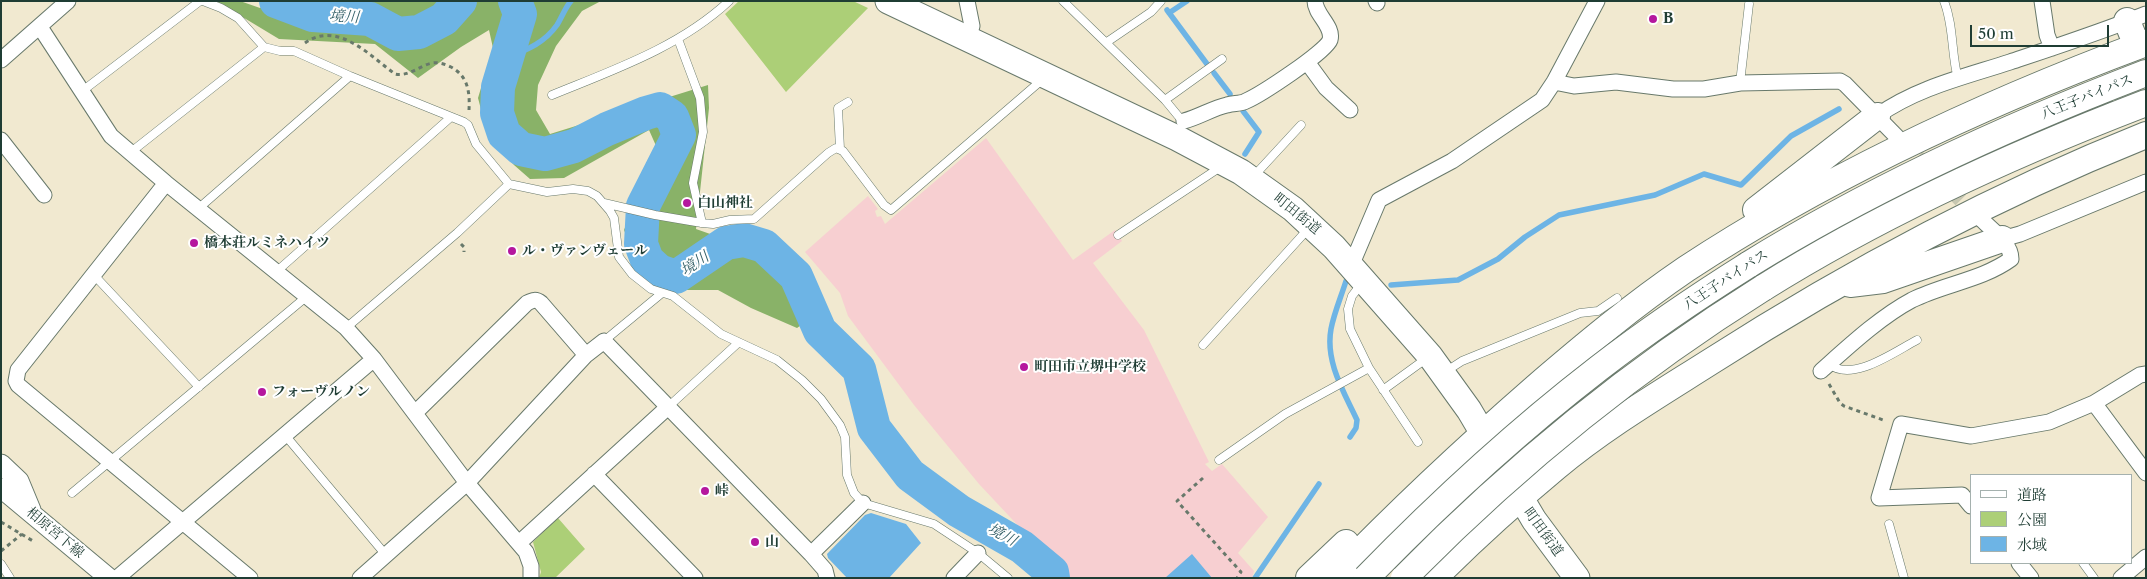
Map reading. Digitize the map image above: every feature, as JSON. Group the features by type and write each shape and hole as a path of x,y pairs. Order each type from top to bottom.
{"highway":[{"path":"1334,578 1387,523 1484,433 1582,348 1636,305 1685,270 1761,222 1854,170 2015,96 2141,45 2136,18"},
{"name":"八王子バイパス","path":"1366,578 1458,487 1540,416 1599,368 1652,329 1748,264 1800,232 1912,174 2082,97 2146,73"},
{"name":"八王子バイパス","path":"1404,578 1475,509 1557,436 1668,350 1763,288 1814,256 1930,196 2002,162 2146,103"},
{"path":"1685,270 1736,225 1877,116"},
{"path":"1434,578 1485,529 1568,457 1650,400 1782,317 1939,229 2020,188 2146,135"},
{"path":"1837,285 1883,280 2002,239"},
{"path":"1309,578 1340,546 1387,523"},
{"path":"1448,578 1485,529"}],"main road":[{"name":"町田街道","path":"888,1 1046,76 1180,130 1226,164 1252,178 1312,225 1358,273 1437,365 1484,433 1520,498 1577,578"}],"street":[{"path":"1,60 68,1"},
{"path":"967,1 972,26 968,39"},
{"path":"1180,130 1226,105 1245,102 1307,62 1330,40 1328,29 1317,9 1316,1"},
{"path":"1358,273 1379,200 1452,161 1542,100 1554,82 1597,1"},
{"path":"2042,1 2047,35 2052,48"},
{"path":"1877,116 1910,96 2136,18"},
{"path":"40,27 111,136 166,183 346,328 374,359 416,412 467,482 519,543 529,559 531,578"},
{"path":"1307,62 1326,88 1350,110"},
{"path":"1554,82 1574,86 1616,82 1673,89 1704,89 1740,83 1840,81 1897,137"},
{"path":"1,140 44,195"},
{"path":"2002,239 2020,234 2146,182"},
{"path":"166,183 18,370 16,381 18,385 250,578"},
{"path":"1825,368 1888,316 1911,300 1945,286 1995,270 2012,259 2011,253 2002,239 1982,220"},
{"path":"416,412 527,303 532,301 538,300 542,303 586,355"},
{"path":"360,578 467,482 586,355 604,341 811,554 825,570 827,578"},
{"path":"117,578 374,359"},
{"path":"1970,505 1962,495 1879,498 1901,424 1971,436 2049,422 2094,403 2140,375 2146,374"},
{"path":"2094,403 2146,473"},
{"path":"519,543 668,407"},
{"path":"1,464 19,481 32,513"},
{"path":"594,474 695,578"},
{"name":"相原宮下線","path":"1,488 109,578"},
{"path":"811,554 863,503"},
{"path":"1,505 55,533"},
{"path":"954,578 978,553"},
{"path":"2121,578 2146,557"},
{"path":"2020,564 2031,578"}],"lane":[{"path":"81,92 202,1 221,8 238,18 264,47 280,51 294,50 350,76 468,125 476,144 509,184 547,192 573,189 588,191 604,203 614,218 620,257 625,266 640,281 662,293 673,296 721,334 777,360 821,399 840,426 845,437 847,475 854,494 863,503 934,524 978,553 1008,578"},
{"path":"552,95 623,66 678,38 715,15 729,1"},
{"path":"1063,1 1165,100 1180,130"},
{"path":"1107,42 1151,12 1161,1"},
{"path":"1944,1 1950,22 1958,78"},
{"path":"1740,83 1749,4"},
{"path":"678,38 700,98 703,132 693,183 702,223"},
{"path":"131,152 264,47"},
{"path":"1165,100 1222,59"},
{"path":"199,208 350,76"},
{"path":"848,102 838,108 840,149 858,169 884,205 891,210 1046,76"},
{"path":"276,272 452,117"},
{"path":"1252,178 1301,125"},
{"path":"604,203 655,215 713,224 758,217 828,153 832,150 840,149"},
{"path":"1118,235 1226,164"},
{"path":"346,328 457,233 509,184"},
{"path":"1203,345 1312,225"},
{"path":"1358,273 1348,309 1350,329 1382,390 1418,442"},
{"path":"93,274 199,387"},
{"path":"604,341 662,293"},
{"path":"72,493 306,297"},
{"path":"1382,390 1437,365 1462,361 1580,313 1598,311 1616,298"},
{"path":"1825,368 1847,371 1862,369 1917,340"},
{"path":"668,407 738,343"},
{"path":"1219,460 1285,414 1369,368"},
{"path":"285,435 385,554"},
{"path":"1890,524 1904,578"},
{"path":"1,564 10,578"},
{"path":"2084,564 2094,578"}],"path":[{"path":"294,50 310,39 326,35 345,38 395,74 401,75 431,64 444,64 460,72 467,81 470,107 468,125"},
{"path":"1825,368 1827,380 1840,403 1882,420"},
{"path":"1203,478 1177,501 1241,572 1237,578"},
{"path":"1,550 22,534"}],"shaded area":[{"name":"町田市立堺中学校","path":"986,138 1073,260 1115,230 1122,241 1093,263 1144,330 1209,462 1205,464 1212,471 1222,464 1268,517 1238,553 1254,571 1252,578 1062,578 1040,549 979,484 914,405 848,316 840,293 805,252 868,196 878,209 875,211 877,217 881,216 885,224"}],"green space":[{"path":"216,1 240,1 260,8 268,1 601,1 582,11 556,46 538,85 536,110 550,134 708,85 709,108 696,229 747,247 783,277 807,321 797,328 751,308 718,290 679,290 636,259 624,230 657,148 649,130 564,178 530,179 514,165 488,136 478,98 493,48 489,30 461,47 418,78 375,44 279,39"},
{"path":"739,1 853,1 868,8 786,92 725,14"},
{"path":"558,518 585,549 555,578 539,578 541,572 533,542"}],"water":[{"path":"871,513 906,524 921,543 889,578 847,578 828,558 827,554 865,515"},
{"path":"1192,554 1212,578 1165,578"}],"waterway":[{"name":"境川","path":"276,1 313,15 370,19 398,34 419,32 444,19 460,1"},
{"name":"境川","path":"515,1 520,14 498,87 497,113 504,134 521,149 545,154 574,146 607,129 646,113 660,109 672,117 679,135 643,206 641,244 647,260 659,271 676,277 726,243 744,240 764,246 796,276 820,331 859,369 874,428 910,475 959,511 1022,547 1052,572 1053,578"},
{"path":"509,56 542,41 557,25 571,1"},
{"path":"1169,13 1187,1"},
{"path":"1167,10 1207,64"},
{"path":"1214,73 1230,94"},
{"path":"1391,285 1458,280 1498,259 1525,237 1559,215 1655,195 1704,174 1741,185 1791,136 1839,109"},
{"path":"1243,111 1259,132 1245,154"},
{"path":"1346,281 1334,317 1330,341 1333,365 1341,388 1357,420 1356,428 1350,437"},
{"path":"1255,578 1319,484"}],"tunnel":[{"path":"1901,141 1977,216"}],"place":[{"name":"B","path":"1653,19"},
{"name":"白山神社","path":"687,203"},
{"name":"橋本荘ルミネハイツ","path":"194,243"},
{"name":"ル・ヴァンヴェール","path":"512,251"},
{"name":"町田市立堺中学校","path":"1024,367"},
{"name":"フォーヴルノン","path":"262,392"},
{"name":"峠","path":"705,491"},
{"name":"山","path":"755,542"}]}
